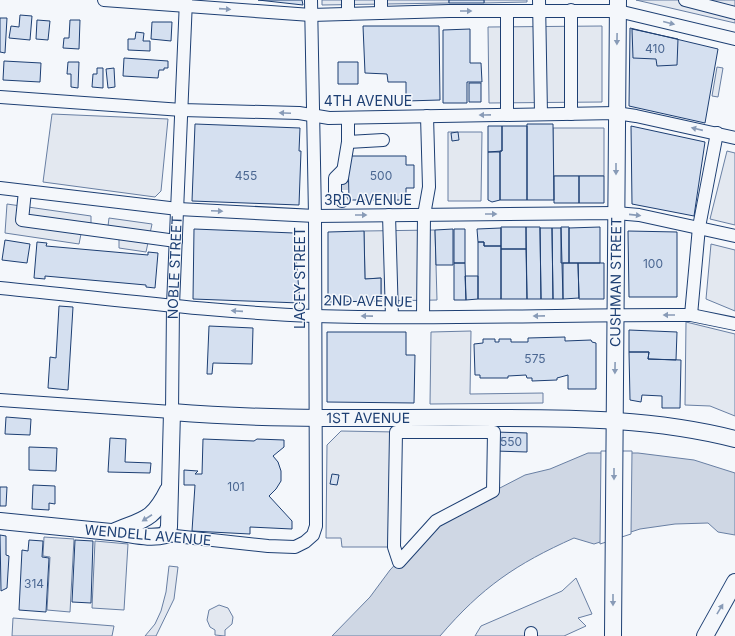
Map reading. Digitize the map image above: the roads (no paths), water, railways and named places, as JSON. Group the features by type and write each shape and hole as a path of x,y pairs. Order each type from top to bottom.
{"main road":[{"name":"CUSHMAN STREET","path":"613,636 618,5"},
{"name":"1ST AVENUE","path":"172,412 316,419 558,418 614,428 667,425 735,439"},
{"name":"NOBLE STREET","path":"166,535 168,527 172,412"},
{"path":"113,532 141,522 152,515 158,510 169,490"},
{"name":"WENDELL AVENUE","path":"0,521 152,537 166,535"},
{"path":"704,636 735,582"}],"street":[{"path":"104,0 186,3 311,15 381,13 412,6 441,5 507,11 539,5 578,7 618,5 735,39"},
{"name":"LACEY STREET","path":"295,547 305,542 313,535 316,526 316,216 311,0"},
{"path":"348,0 348,14"},
{"path":"381,0 381,13"},
{"path":"685,0 735,12"},
{"name":"NOBLE STREET","path":"172,412 173,305 186,3"},
{"path":"539,5 541,114"},
{"path":"570,114 578,7"},
{"path":"507,11 507,115"},
{"name":"4TH AVENUE","path":"0,97 182,110 299,113 329,118 616,113 735,138"},
{"path":"423,317 424,215 428,187 427,116"},
{"path":"342,216 342,197 335,194 335,178 342,174 348,142 348,118"},
{"path":"691,315 699,227 717,134"},
{"path":"348,142 383,140"},
{"name":"3RD AVENUE","path":"0,188 178,209 316,216 616,213 639,215 735,236"},
{"path":"25,191 22,220 176,241"},
{"path":"389,215 392,317"},
{"name":"2ND AVENUE","path":"0,288 173,305 315,316 423,317 691,315 735,324"},
{"name":"1ST AVENUE","path":"0,400 172,412"},
{"path":"396,432 494,432 493,490 436,521 399,562 394,547 396,432"},
{"name":"WENDELL AVENUE","path":"166,535 268,546 295,547"}],"tunnel":[{"path":"342,178 342,192"}]}
